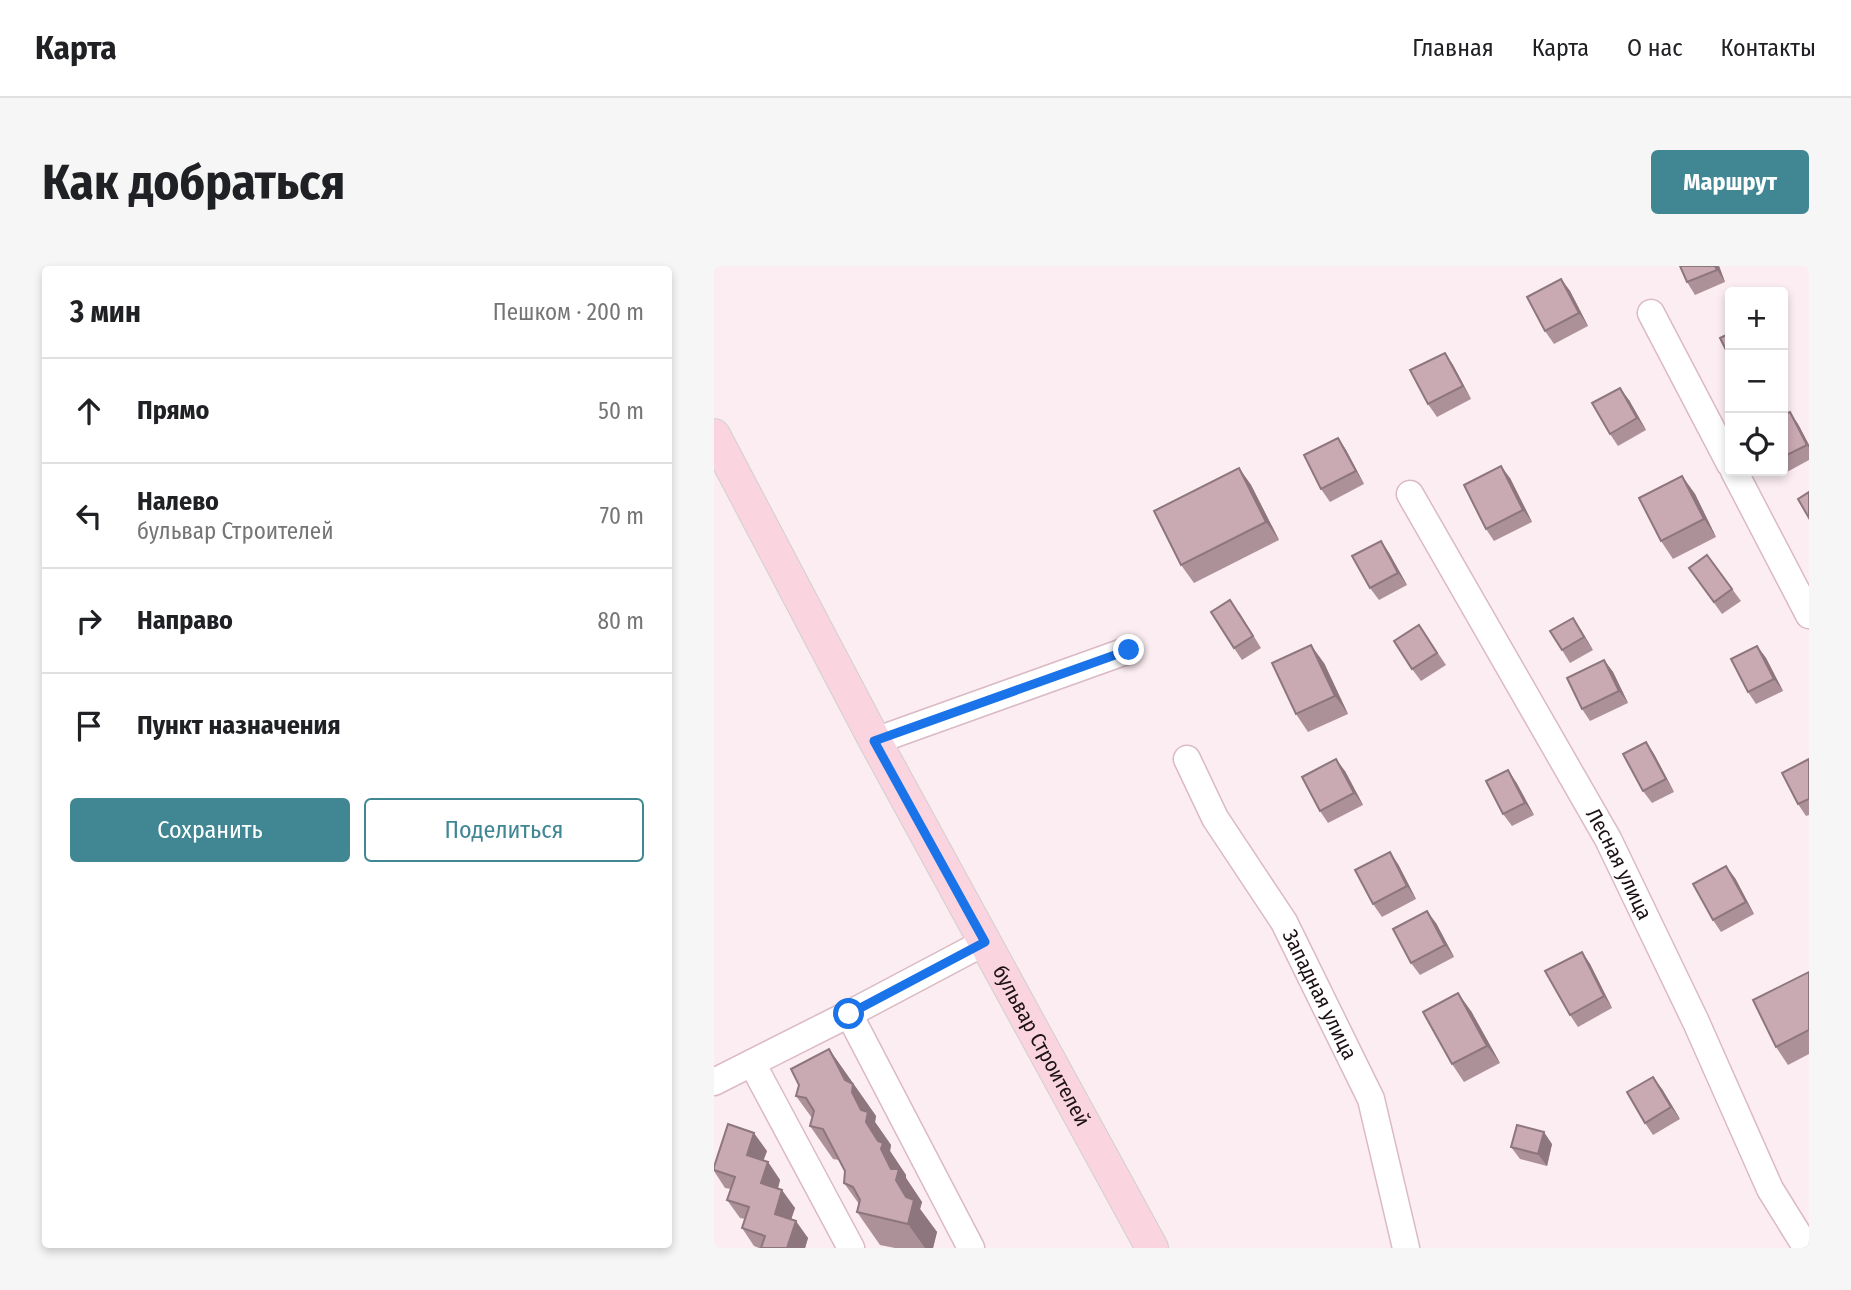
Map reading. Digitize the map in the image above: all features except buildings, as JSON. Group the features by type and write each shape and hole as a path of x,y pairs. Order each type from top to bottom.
{"main road":[{"name":"бульвар Строителей","path":"714,435 874,741 1152,1248"}],"street":[{"path":"1651,313 1725,454"},
{"path":"1737,476 1809,615"},
{"name":"Лесная улица","path":"1410,494 1608,839 1696,1022 1770,1189 1806,1247"},
{"path":"874,741 1129,650"},
{"name":"Западная улица","path":"1187,760 1215,818 1284,922 1371,1099 1406,1248"},
{"path":"714,1082 985,942"},
{"path":"849,1014 971,1248"},
{"path":"752,1063 852,1248"}],"route":[{"path":"849,1014 985,942 874,741 901,729 1129,650"}]}
